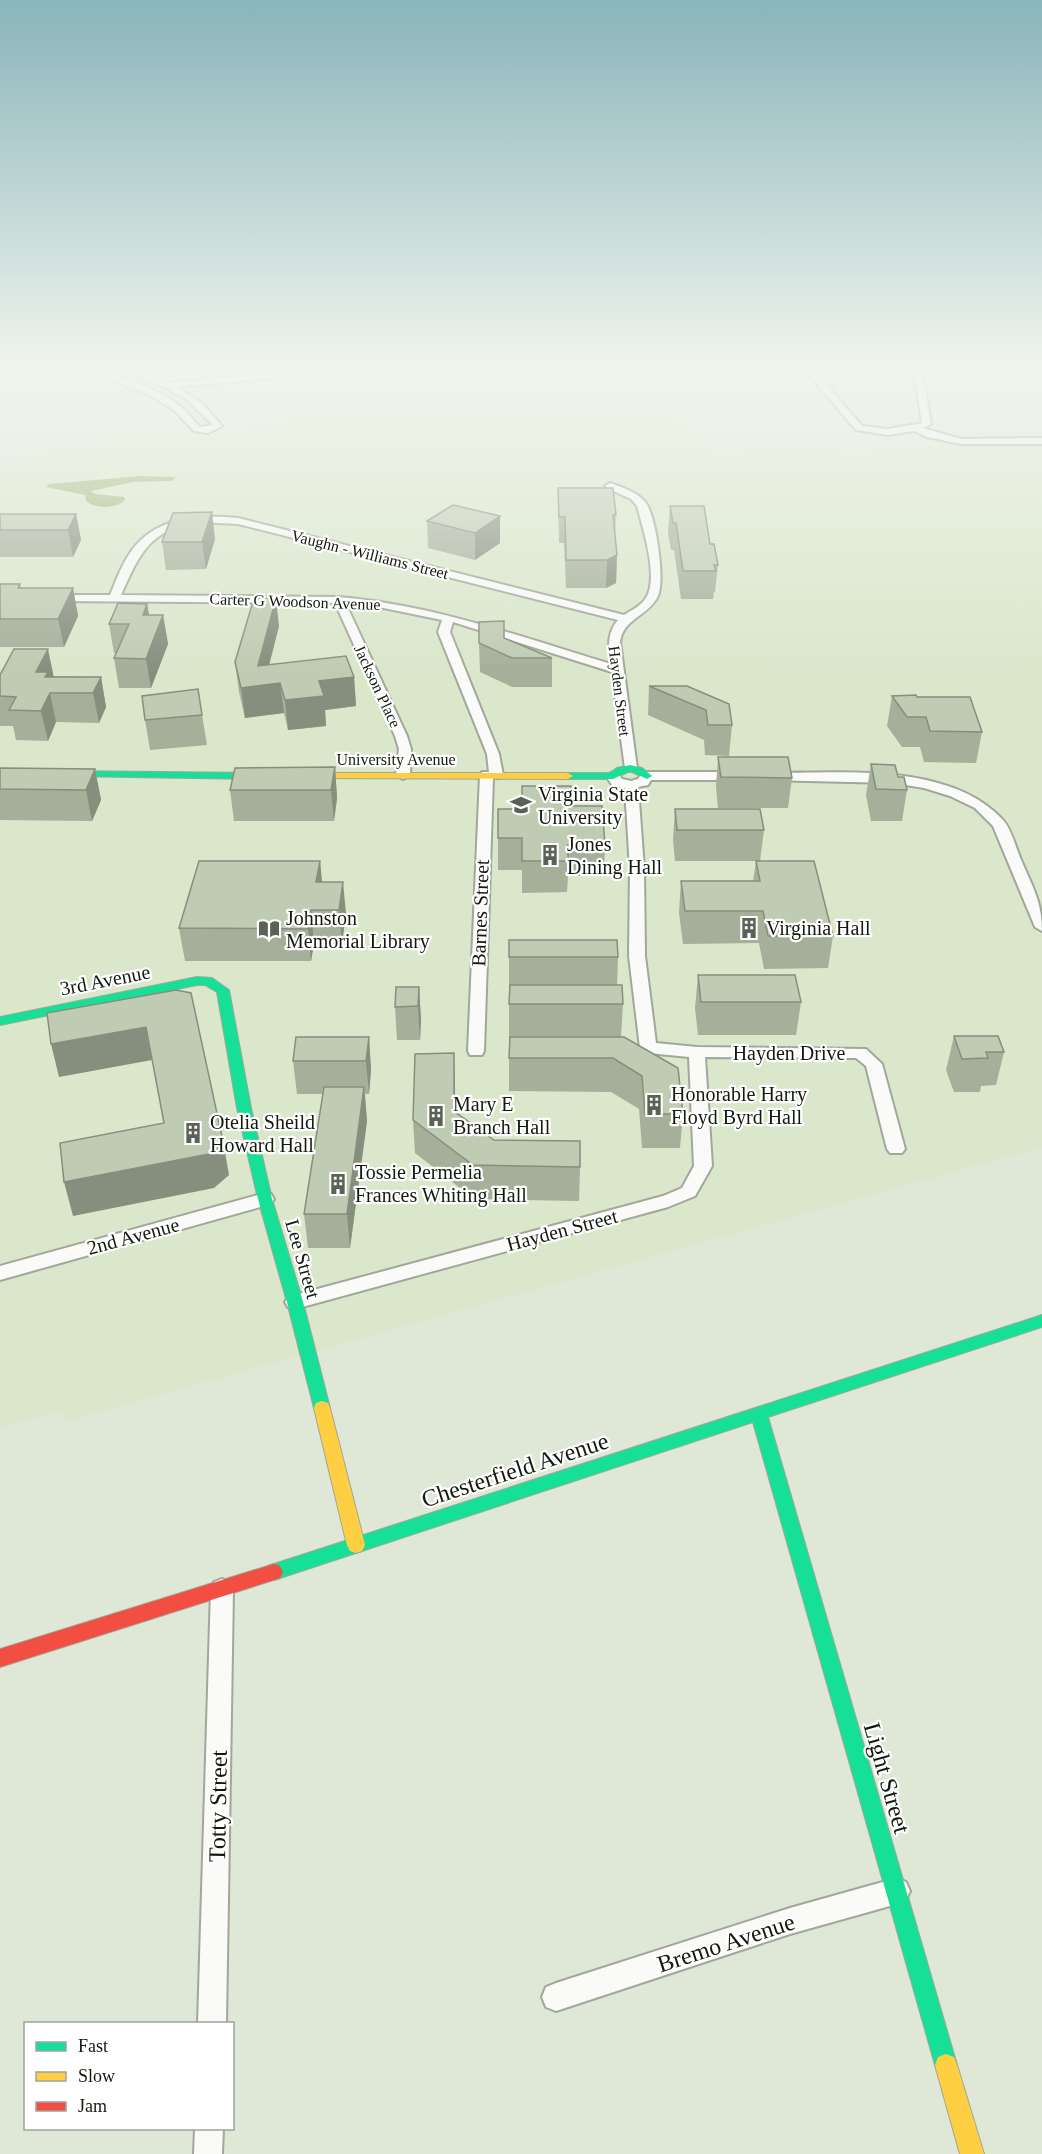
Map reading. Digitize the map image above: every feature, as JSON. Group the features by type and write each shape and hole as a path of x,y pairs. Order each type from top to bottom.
{"street":[{"path":"610,486 634,497 642,505 655,563 656,588 653,596 646,606 626,619"},
{"name":"Vaughn - Williams Street","path":"114,598 138,549 150,538 192,518 214,518 237,521 626,619"},
{"name":"Carter G Woodson Avenue","path":"36,597 339,600 397,606 617,669"},
{"name":"Jackson Place","path":"339,600 401,736 405,749 403,775"},
{"name":"Barnes Street","path":"448,619 444,632 493,754 476,1051"},
{"name":"Hayden Street","path":"626,619 614,631 630,768"},
{"path":"630,768 644,771 647,776"},
{"name":"University Avenue","path":"55,774 613,776 619,769 630,768"},
{"name":"University Avenue","path":"613,776 617,782 632,785"},
{"path":"632,785 643,782 647,776"},
{"path":"647,776 887,778 927,784 946,790 993,815 999,824 1042,927"},
{"name":"Hayden Drive","path":"632,785 637,869 637,956 648,1048 697,1052 860,1053 874,1064 896,1149"},
{"name":"3rd Avenue","path":"0,1021 197,981 208,981 216,986"},
{"name":"Lee Street","path":"216,986 223,990 244,1108 265,1199 295,1302 356,1545"},
{"name":"Hayden Street","path":"295,1302 668,1201 689,1192 703,1166 697,1052"},
{"name":"2nd Avenue","path":"0,1273 265,1199"},
{"name":"Chesterfield Avenue","path":"0,1658 222,1589 1042,1321"},
{"name":"Light Street","path":"759,1414 972,2154"},
{"name":"Totty Street","path":"212,2022 222,1589"},
{"name":"Bremo Avenue","path":"556,1997 790,1921 897,1891"},
{"path":"208,2154 209,2130"}],"shaded area":[{"name":"Virginia State University","path":"0,471 1042,471 1042,1147 66,1421 64,1409 0,1428"},
{"path":"141,476 176,477 172,481 133,482 91,491 95,494 124,497 125,500 121,503 106,507 90,504 86,501 85,495 46,487 49,484"}],"building":[{"path":"558,488 613,488 617,555 607,560 566,560 565,517 559,517"},
{"path":"453,505 500,516 475,533 427,521"},
{"path":"670,506 704,506 710,544 714,544 718,565 714,565 716,571 683,571 676,523 673,523"},
{"path":"212,512 202,542 162,542 173,513"},
{"path":"0,514 76,514 68,530 0,530"},
{"path":"0,584 20,584 18,588 73,588 58,619 0,619"},
{"path":"254,598 276,598 258,666 346,656 354,677 319,681 324,696 285,700 280,683 241,688 235,662"},
{"path":"118,603 147,604 143,615 163,615 146,659 114,658 129,624 109,624"},
{"path":"504,621 504,638 552,658 512,658 479,643 479,622"},
{"path":"14,649 48,649 36,672 48,672 45,677 101,677 93,693 50,693 41,711 9,710 16,697 0,696 0,675"},
{"path":"649,686 687,686 729,704 732,725 708,725 706,710"},
{"path":"198,689 202,715 145,720 142,696"},
{"path":"916,695 917,697 970,697 982,732 930,731 926,717 907,717 892,696"},
{"path":"718,757 788,757 792,778 721,777"},
{"path":"871,764 895,765 898,777 904,777 907,790 876,789"},
{"path":"335,767 331,790 230,790 235,768"},
{"path":"0,768 95,769 86,790 0,789"},
{"path":"522,786 571,786 572,806 602,806 605,845 568,845 568,861 522,861 522,838 498,838 498,809 522,809"},
{"path":"675,809 760,809 764,830 677,830"},
{"path":"199,861 320,861 316,882 343,882 339,910 311,910 308,929 179,928"},
{"path":"756,861 814,861 833,936 768,936 763,911 685,911 681,881 760,881"},
{"path":"509,940 617,940 618,957 509,957"},
{"path":"698,975 795,975 801,1002 701,1002"},
{"path":"510,985 622,985 623,1004 509,1004"},
{"path":"396,987 419,987 418,1006 395,1007"},
{"path":"176,990 191,993 223,1141 209,1154 64,1182 60,1143 164,1123 146,1027 51,1044 47,1013"},
{"path":"954,1036 998,1036 1004,1052 986,1052 988,1058 962,1059"},
{"path":"296,1037 369,1037 366,1061 293,1061"},
{"path":"510,1037 624,1037 678,1068 683,1114 645,1114 642,1076 613,1058 509,1058"},
{"path":"454,1053 454,1111 494,1140 580,1141 580,1167 473,1165 413,1120 415,1054"},
{"path":"324,1087 364,1087 347,1214 304,1214"}],"traffic: fast":[{"path":"568,776 613,776 625,768 634,768 647,776"},
{"path":"67,774 262,776"},
{"path":"0,1021 197,981 208,981 223,990 244,1108 265,1199 295,1302 322,1408"},
{"path":"274,1572 1042,1321"},
{"path":"759,1414 946,2065"}],"traffic: slow":[{"path":"304,776 568,776"},
{"path":"322,1408 356,1545"},
{"path":"946,2065 972,2154"}],"traffic: jam":[{"path":"0,1658 274,1572"}],"place":[{"name":"Virginia State University","path":"521,805"},
{"name":"Jones Dining Hall","path":"550,855"},
{"name":"Virginia Hall","path":"749,928"},
{"name":"Johnston Memorial Library","path":"269,929"},
{"name":"Honorable Harry Floyd Byrd Hall","path":"654,1105"},
{"name":"Mary E Branch Hall","path":"436,1116"},
{"name":"Otelia Sheild Howard Hall","path":"193,1133"},
{"name":"Tossie Permelia Frances Whiting Hall","path":"338,1184"}]}
